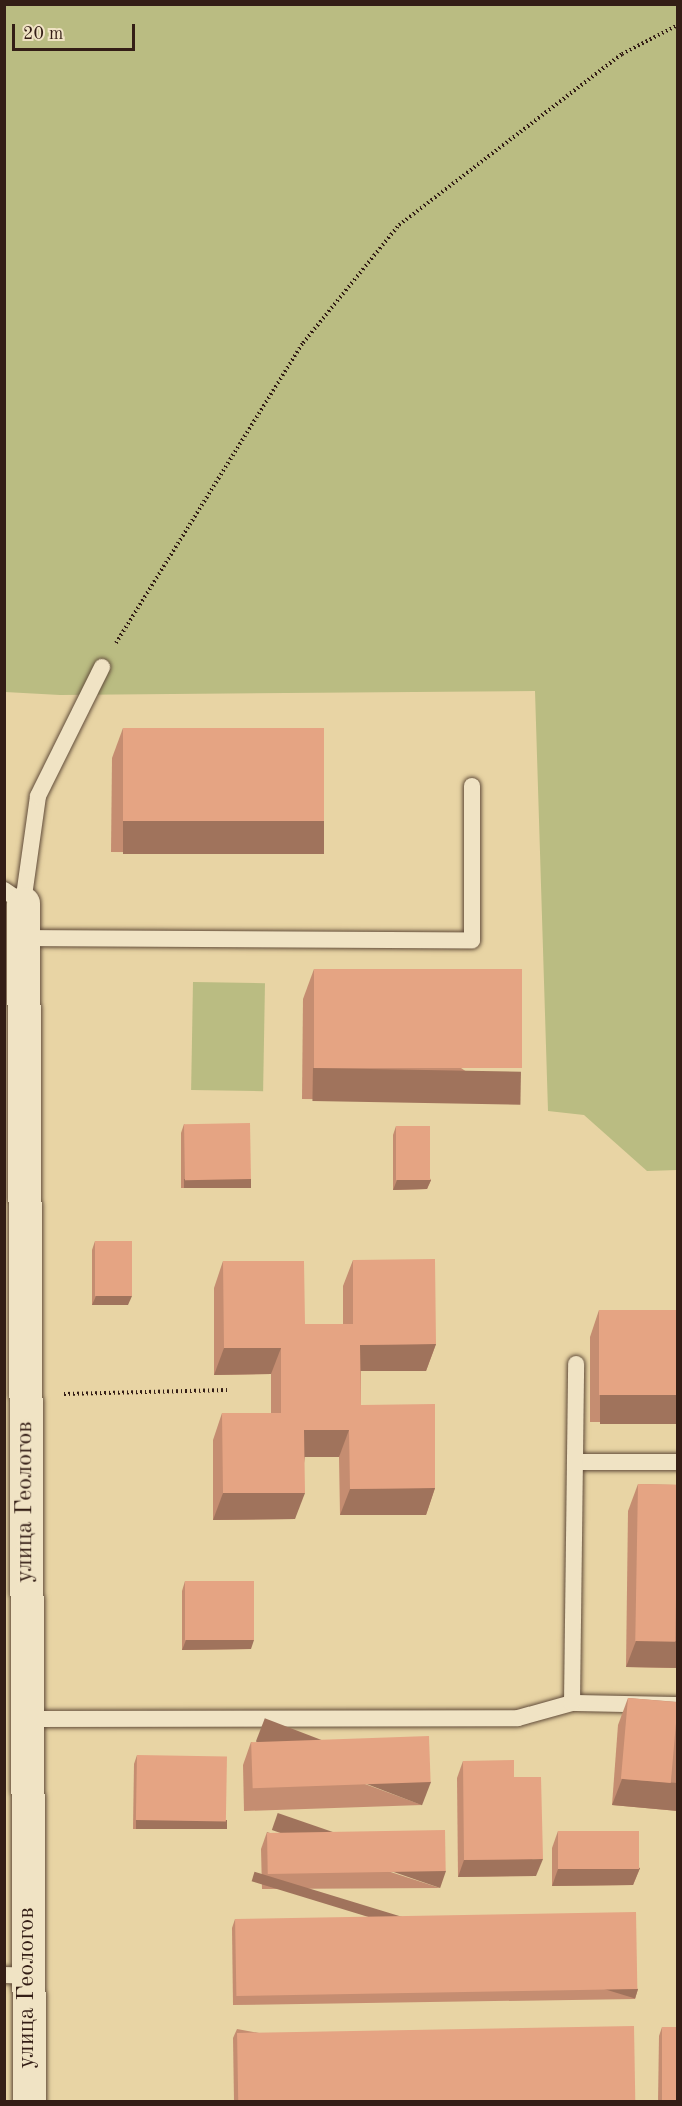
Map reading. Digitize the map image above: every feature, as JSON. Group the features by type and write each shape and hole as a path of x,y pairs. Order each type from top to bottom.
{"street":[{"name":"улица Геологов","path":"14,897 24,938 20,1703 16,1975 29,2102"}],"lane":[{"path":"14,897 38,796 102,667"},
{"path":"24,938 472,940 472,786"},
{"path":"572,1703 576,1364"},
{"path":"575,1462 678,1462"},
{"path":"20,1703 518,1718 572,1703 678,1705"}],"path":[{"path":"102,667 303,342 399,225 622,54 678,25"},
{"path":"58,1394 227,1390"}],"green space":[{"path":"4,5 677,5 677,1170 647,1171 584,1115 548,1111 535,691 60,695 5,692"},
{"path":"193,982 265,983 263,1091 191,1090"}],"building":[{"path":"123,728 324,728 324,821 123,821"},
{"path":"314,969 522,969 522,1068 314,1068"},
{"path":"250,1123 251,1179 185,1180 184,1124"},
{"path":"396,1126 430,1126 430,1180 396,1180"},
{"path":"95,1241 132,1241 132,1296 95,1296"},
{"path":"435,1259 436,1344 360,1345 361,1405 435,1404 435,1488 350,1489 349,1430 304,1430 305,1493 223,1493 222,1413 281,1413 281,1348 224,1348 223,1261 304,1261 305,1324 353,1324 353,1260"},
{"path":"599,1310 678,1310 678,1395 599,1395"},
{"path":"638,1484 678,1485 675,1642 635,1641"},
{"path":"185,1581 254,1581 254,1640 185,1640"},
{"path":"628,1698 678,1702 671,1783 621,1779"},
{"path":"429,1736 431,1782 253,1788 251,1742"},
{"path":"137,1755 227,1757 226,1822 136,1820"},
{"path":"514,1760 514,1777 541,1777 543,1859 464,1860 463,1761"},
{"path":"445,1830 446,1871 268,1874 267,1833"},
{"path":"558,1831 639,1831 639,1869 558,1869"},
{"path":"636,1912 637,1989 236,1996 235,1919"},
{"path":"634,2026 635,2102 238,2102 237,2033"},
{"path":"662,2027 678,2027 678,2102 662,2102"}]}
